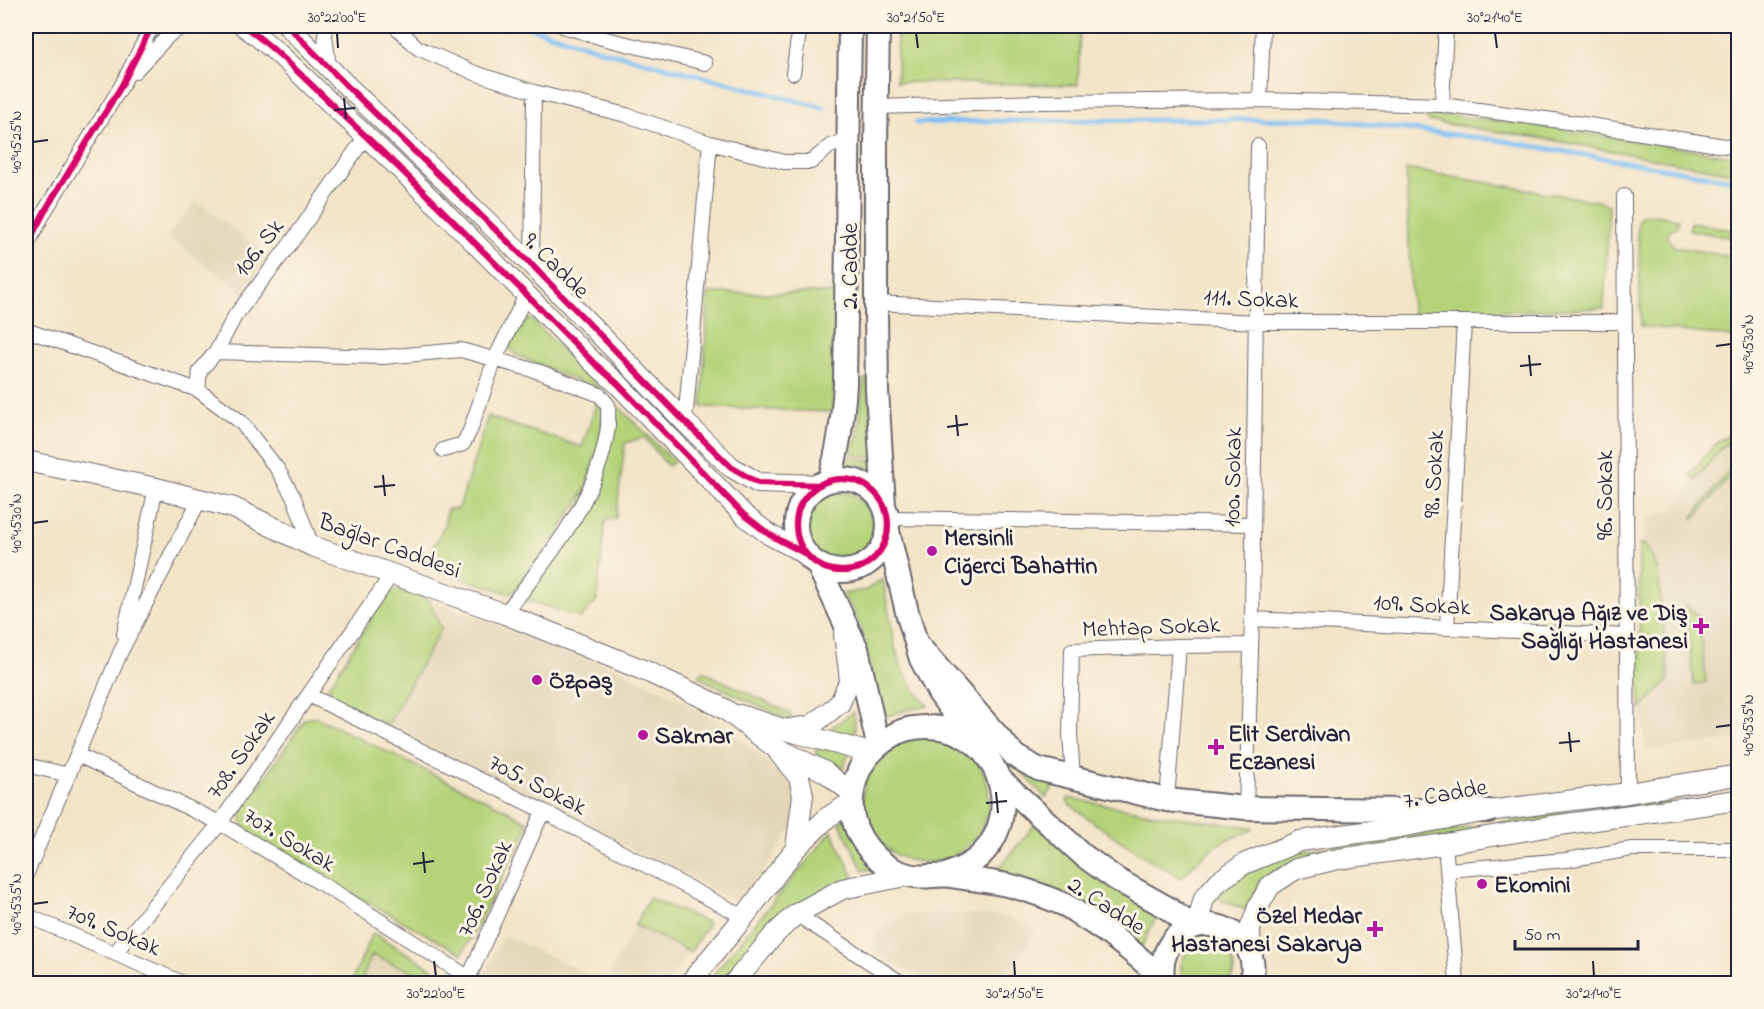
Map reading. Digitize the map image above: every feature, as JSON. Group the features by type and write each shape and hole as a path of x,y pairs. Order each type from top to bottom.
{"main road":[{"name":"9. Cadde","path":"244,26 266,42 366,136 594,363 617,383 744,515 770,535 812,559"},
{"name":"9. Cadde","path":"288,26 532,265 685,423 731,467 758,483 824,483"},
{"name":"2. Cadde","path":"824,483 837,456 845,384 850,26"},
{"name":"2. Cadde","path":"879,26 877,390 887,518 907,612 921,659 939,693 976,744"},
{"name":"Bağlar Caddesi","path":"26,461 234,508 312,546 505,614 648,672 726,710"},
{"path":"812,559 832,570 848,571 862,567 875,558 884,545 887,518 877,495 861,484 842,480 824,483 807,495 799,509 796,525 798,540 812,559 857,649 874,749"},
{"path":"786,730 811,726 840,703 850,679 842,619"},
{"path":"917,644 1015,756 1038,769 1167,800 1246,808 1488,811"},
{"path":"726,710 786,730 874,749"},
{"path":"726,710 773,746 825,772 852,798"},
{"path":"916,727 938,727 958,733 976,744 990,760 1000,779 1003,799 1001,820 993,839 981,855 965,867 946,875 929,877 910,875 891,868 875,856 862,840 854,822 852,798 860,768 874,749 896,733 916,727"},
{"path":"773,746 799,777 803,795 796,848"},
{"name":"7. Cadde","path":"1195,926 1204,898 1219,881 1244,864 1300,841 1738,775"},
{"name":"2. Cadde","path":"1000,779 1084,855 1116,879 1195,926"},
{"path":"688,984 744,917 796,848 828,817 852,798"},
{"name":"7. Cadde","path":"1251,957 1250,929 1259,905 1270,886 1296,869 1338,859 1738,800"},
{"path":"733,984 774,935 796,914 842,890 910,875"},
{"name":"2. Cadde","path":"946,875 1021,888 1067,906 1115,937 1164,981"},
{"path":"1164,981 1164,957 1174,938 1195,926 1216,925 1228,929 1246,945 1253,968 1250,984"}],"street":[{"path":"26,252 28,243 46,209 122,85 152,26"},
{"path":"122,85 168,35 184,26"},
{"path":"327,26 329,67"},
{"path":"394,26 418,48 475,73 534,92 626,115 710,142 784,162 811,162 830,146 848,140"},
{"path":"563,26 705,63"},
{"path":"793,73 800,26"},
{"path":"1260,100 1263,26"},
{"path":"1442,105 1446,26"},
{"path":"532,265 534,92"},
{"path":"877,107 1041,102 1260,100 1442,105 1738,148"},
{"name":"106. Sk","path":"198,390 200,371 216,352 235,316 291,243 366,136"},
{"path":"685,423 710,142"},
{"name":"100. Sokak","path":"1246,808 1252,619 1258,146"},
{"name":"96. Sokak","path":"1624,196 1628,793"},
{"path":"443,450 463,444 495,359 526,296"},
{"name":"111. Sokak","path":"876,303 1257,322 1625,322"},
{"name":"98. Sokak","path":"1447,627 1464,323"},
{"path":"26,330 198,390 241,422 278,470 294,498 312,546"},
{"path":"216,352 383,357 461,350 540,372 600,395 608,405 608,433 588,492 570,526 505,614"},
{"path":"121,651 156,489"},
{"path":"26,875 121,651 200,500"},
{"path":"887,518 1253,524"},
{"name":"708. Sokak","path":"115,953 220,823 392,574"},
{"name":"109. Sokak","path":"1252,619 1627,636"},
{"name":"Mehtap Sokak","path":"1072,778 1070,733 1072,650 1251,645"},
{"path":"1167,800 1179,646"},
{"name":"705. Sokak","path":"309,695 543,812 744,917"},
{"name":"707. Sokak","path":"78,755 220,823 334,892 468,981"},
{"path":"26,765 69,775"},
{"name":"706. Sokak","path":"468,981 543,812"},
{"path":"1445,844 1457,984"},
{"path":"1448,870 1566,860 1632,849 1738,849"},
{"path":"796,914 903,984"},
{"name":"709. Sokak","path":"26,915 185,984"}],"shaded area":[{"path":"196,201 277,262 249,297 167,236"},
{"name":"Sakarya Ağız ve Diş Sağlığı Hastanesi","path":"1738,438 1738,739 1646,751 1640,709 1669,680 1658,571 1644,544 1645,520 1670,511 1724,445"},
{"path":"429,600 620,670 681,700 730,730 791,782 799,797 797,820 745,899 729,898 387,726 441,629"},
{"path":"938,913 1008,916 1036,931 1001,983 929,983 870,950 877,935 902,915"},
{"path":"635,925 690,952 666,983 480,984 503,935 605,982"},
{"path":"373,933 441,974 446,983 351,984"}],"green space":[{"path":"897,26 1080,26 1078,85 897,82"},
{"path":"1448,115 1539,126 1738,157 1738,174 1552,140 1428,121 1424,116"},
{"path":"1406,169 1609,205 1604,308 1412,314"},
{"path":"1649,214 1678,219 1677,228 1670,230 1667,235 1675,247 1738,258 1738,338 1641,326 1639,241 1637,238 1639,217"},
{"path":"1691,222 1738,231 1738,239 1689,230"},
{"path":"708,293 841,293 832,412 702,407"},
{"path":"531,319 600,389 516,355 511,350 509,345"},
{"path":"864,379 868,379 875,458 851,454 858,433"},
{"path":"598,399 604,409 598,448 584,491 550,546 511,594 424,566 444,526 447,510 459,508 488,416 582,447"},
{"path":"617,405 674,462 668,466 644,437 625,443 616,518 605,521 597,600 581,618 521,598 572,529 611,407"},
{"path":"1738,431 1738,438 1724,445 1695,480 1690,475 1711,449 1720,440"},
{"path":"849,457 875,462 876,471 861,465 845,464"},
{"path":"1733,465 1736,468 1694,520 1692,518"},
{"path":"838,492 851,495 863,502 870,514 873,527 870,540 863,552 851,559 838,562 825,559 813,552 806,540 803,527 806,514 813,502 825,495"},
{"path":"1644,544 1658,571 1669,680 1640,709 1639,545"},
{"path":"883,579 895,648 902,668 912,686 928,706 879,719 867,648 855,613 843,594 866,590"},
{"path":"399,589 429,600 441,629 387,726 336,702 328,687 386,596"},
{"path":"1685,604 1699,617 1706,682 1694,685"},
{"path":"704,672 791,714 791,719 700,678 699,674"},
{"path":"854,712 855,733 833,734 832,727"},
{"path":"315,717 507,810 527,822 526,832 462,954 245,835 240,814 305,719"},
{"path":"926,736 950,741 970,755 984,775 989,799 984,823 970,843 950,857 926,862 902,857 882,843 868,823 863,799 868,775 882,755 902,741"},
{"path":"817,748 850,750 842,772 816,754"},
{"path":"999,748 1055,785 1046,798"},
{"path":"1668,797 1669,804 1292,862 1276,870 1264,881 1253,894 1245,910 1216,897 1243,875 1290,853"},
{"path":"1069,798 1160,815 1252,827 1253,829 1213,848 1182,878 1096,824 1069,804 1067,801"},
{"path":"844,817 875,867 872,870 863,870 840,823"},
{"path":"1035,824 1158,913 1142,946 993,876"},
{"path":"832,831 854,878 805,901 771,924 721,983 705,984"},
{"path":"649,898 707,922 707,926 690,952 635,925"},
{"path":"373,933 441,974 446,983 425,983 427,978 372,955 360,983 351,983"},
{"path":"1206,942 1221,947 1230,956 1234,968 1230,983 1185,983 1181,969 1184,957 1192,948"}],"waterway":[{"path":"525,26 604,51 824,108"},
{"path":"916,123 1322,119 1497,140 1738,181"}],"cycle path":[{"path":"26,252 28,243 46,209 122,85 152,26"},
{"path":"244,26 282,57 470,237 594,363 617,383 744,515 770,535 806,554"},
{"path":"288,26 532,265 731,467 758,483 819,485"},
{"path":"842,479 860,483 874,493 884,507 888,525 884,543 874,557 860,567 842,571 824,567 810,557 800,543 796,525 800,507 810,493 824,483 842,479"}],"place":[{"name":"Mersinli Ciğerci Bahattin","path":"932,551"},
{"name":"Sakarya Ağız ve Diş Sağlığı Hastanesi","path":"1701,626"},
{"name":"Özpaş","path":"537,680"},
{"name":"Sakmar","path":"643,735"},
{"name":"Elit Serdivan Eczanesi","path":"1216,747"},
{"name":"Ekomini","path":"1482,884"},
{"name":"Özel Medar Hastanesi Sakarya","path":"1375,929"}]}
